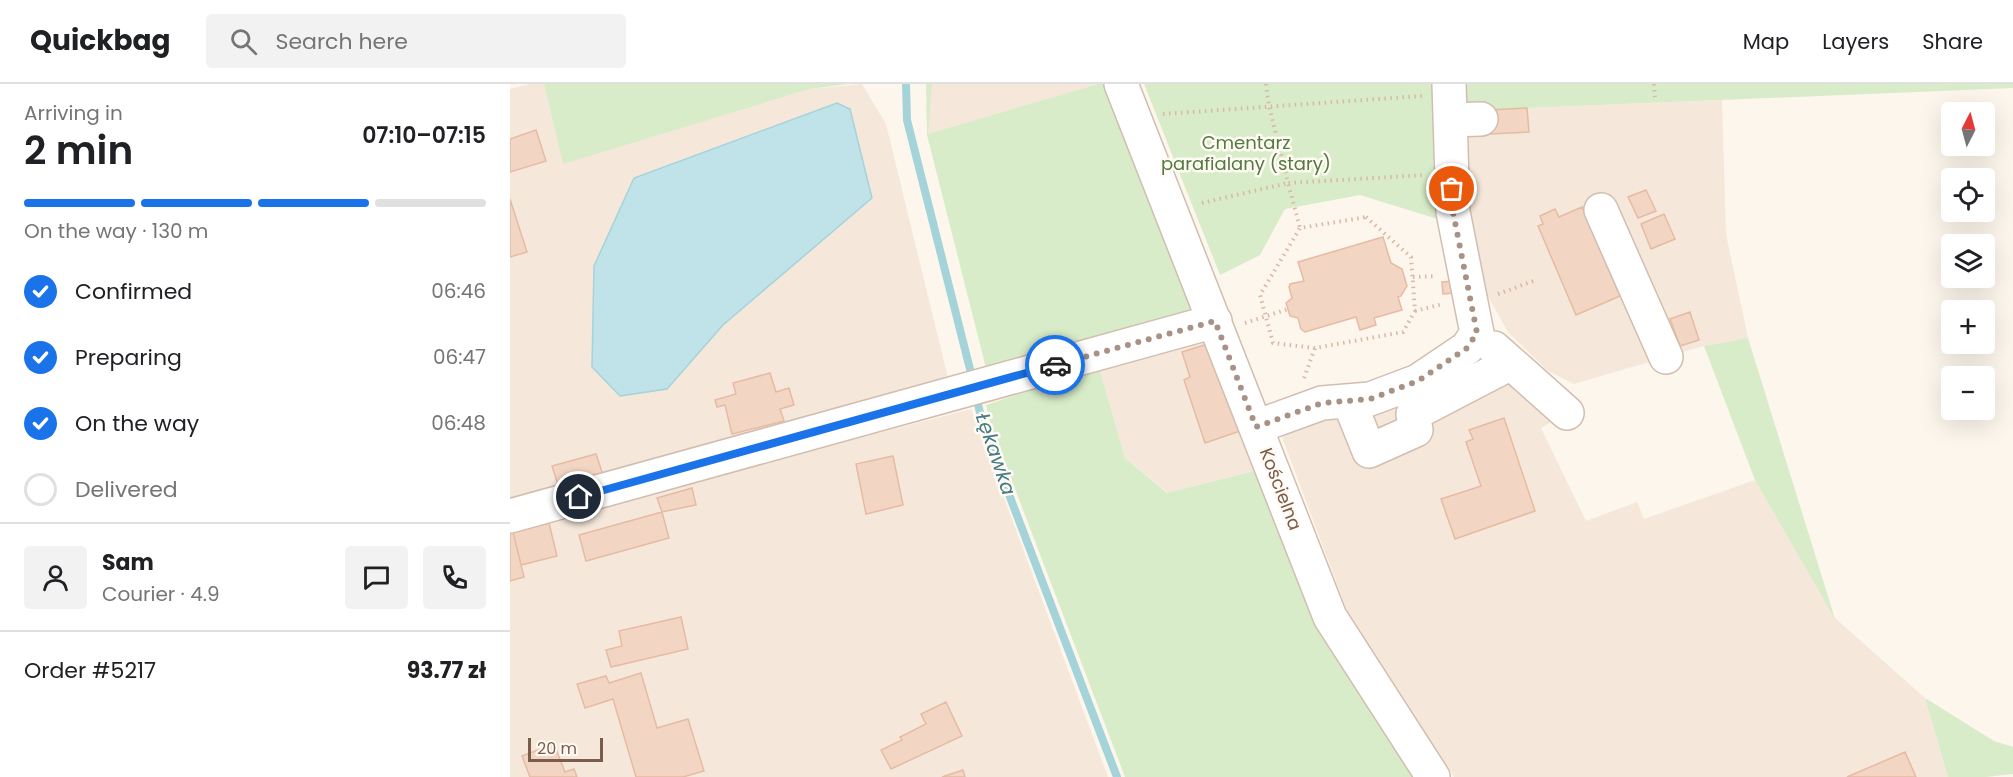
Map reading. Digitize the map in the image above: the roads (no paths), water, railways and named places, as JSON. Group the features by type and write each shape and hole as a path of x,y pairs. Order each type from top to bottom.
{"street":[{"name":"Kościelna","path":"1121,84 1228,322 1256,427 1330,617 1433,777"},
{"path":"1256,427 1322,403 1370,399 1418,381 1467,348 1466,313 1453,212 1466,119 1438,90"},
{"path":"1601,210 1666,357"},
{"path":"1466,313 1511,363 1567,413"},
{"path":"510,516 1094,354 1228,322"},
{"path":"1349,401 1369,451 1416,430 1413,414 1511,363"}],"water":[{"path":"837,103 850,109 872,198 723,325 667,389 620,396 592,367 594,266 634,178"}],"waterway":[{"name":"Łękawka","path":"906,84 907,120 973,381"},
{"name":"Łękawka","path":"976,396 984,429 1117,777"}],"park label":[{"name":"Cmentarz parafialany (stary)","path":"1246,152"}]}
